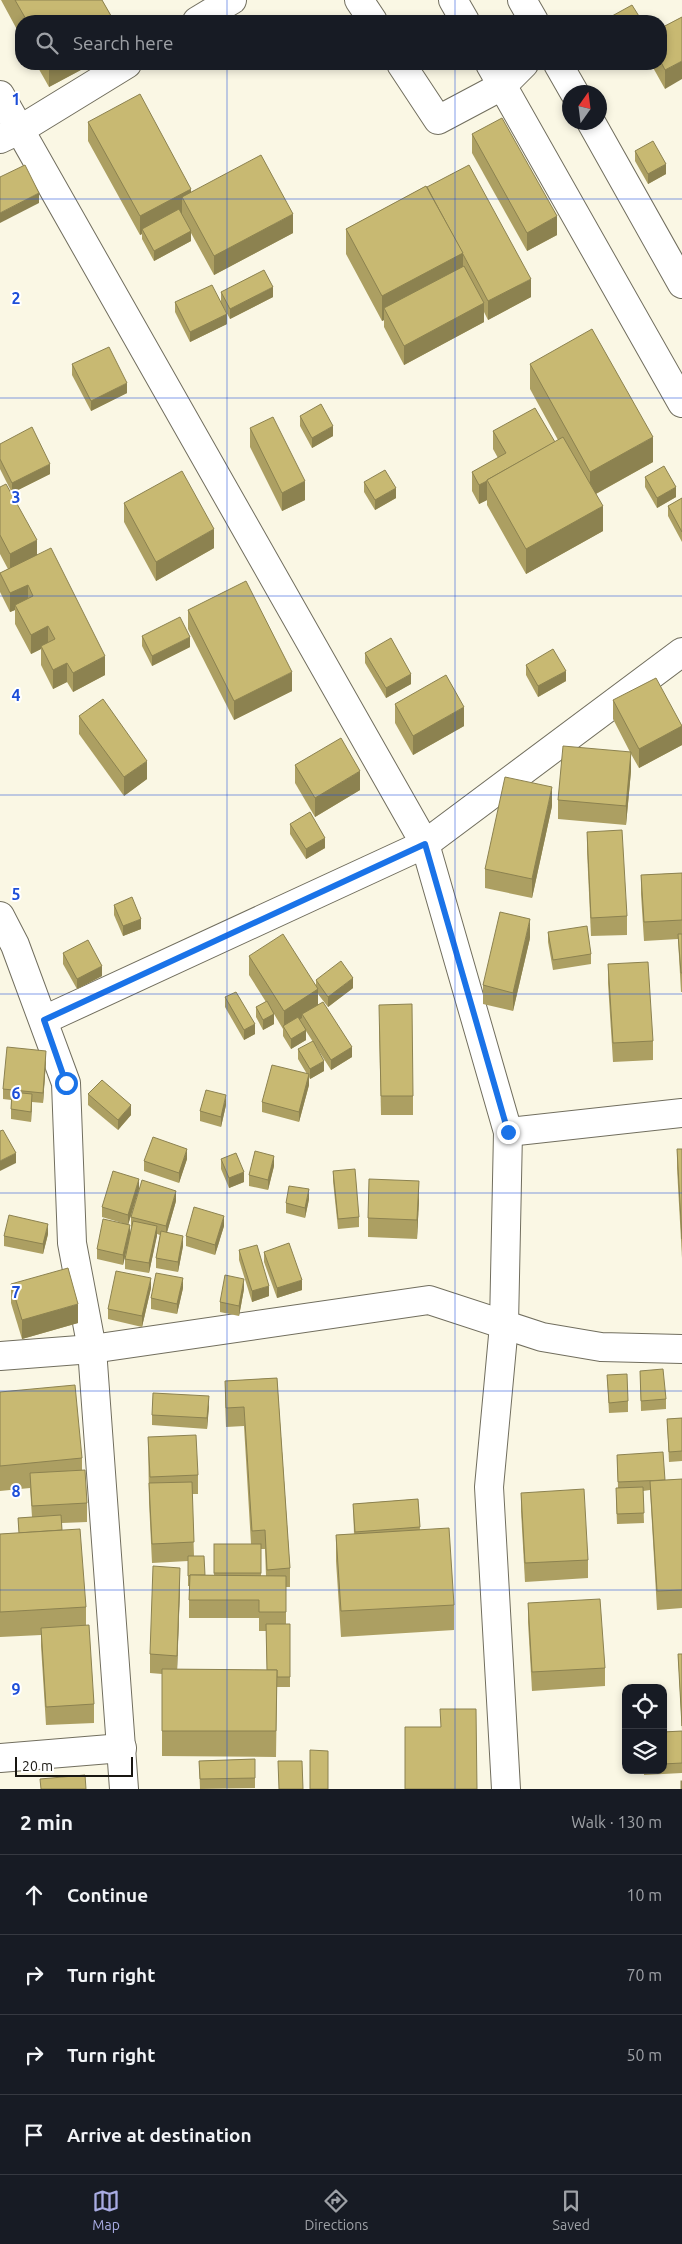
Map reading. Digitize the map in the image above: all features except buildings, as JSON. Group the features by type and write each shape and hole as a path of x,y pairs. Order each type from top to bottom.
{"street":[{"path":"207,15 232,0"},
{"path":"358,0 369,15"},
{"path":"453,0 462,15"},
{"path":"522,0 531,15"},
{"path":"10,134 117,70"},
{"path":"405,70 438,120 496,75 509,70"},
{"path":"561,70 570,85"},
{"path":"496,75 682,403"},
{"path":"0,95 10,134 425,844 508,1132 504,1325 489,1487 506,1789"},
{"path":"595,130 682,284"},
{"path":"44,1020 425,844 682,652"},
{"path":"0,916 15,945 66,1083 72,1243 92,1349 124,1789"},
{"path":"508,1132 682,1113"},
{"path":"0,1356 92,1349 429,1300 542,1337 601,1347 682,1348"},
{"path":"0,1758 122,1748"}],"route":[{"path":"66,1083 44,1020 425,844 508,1132"}]}
